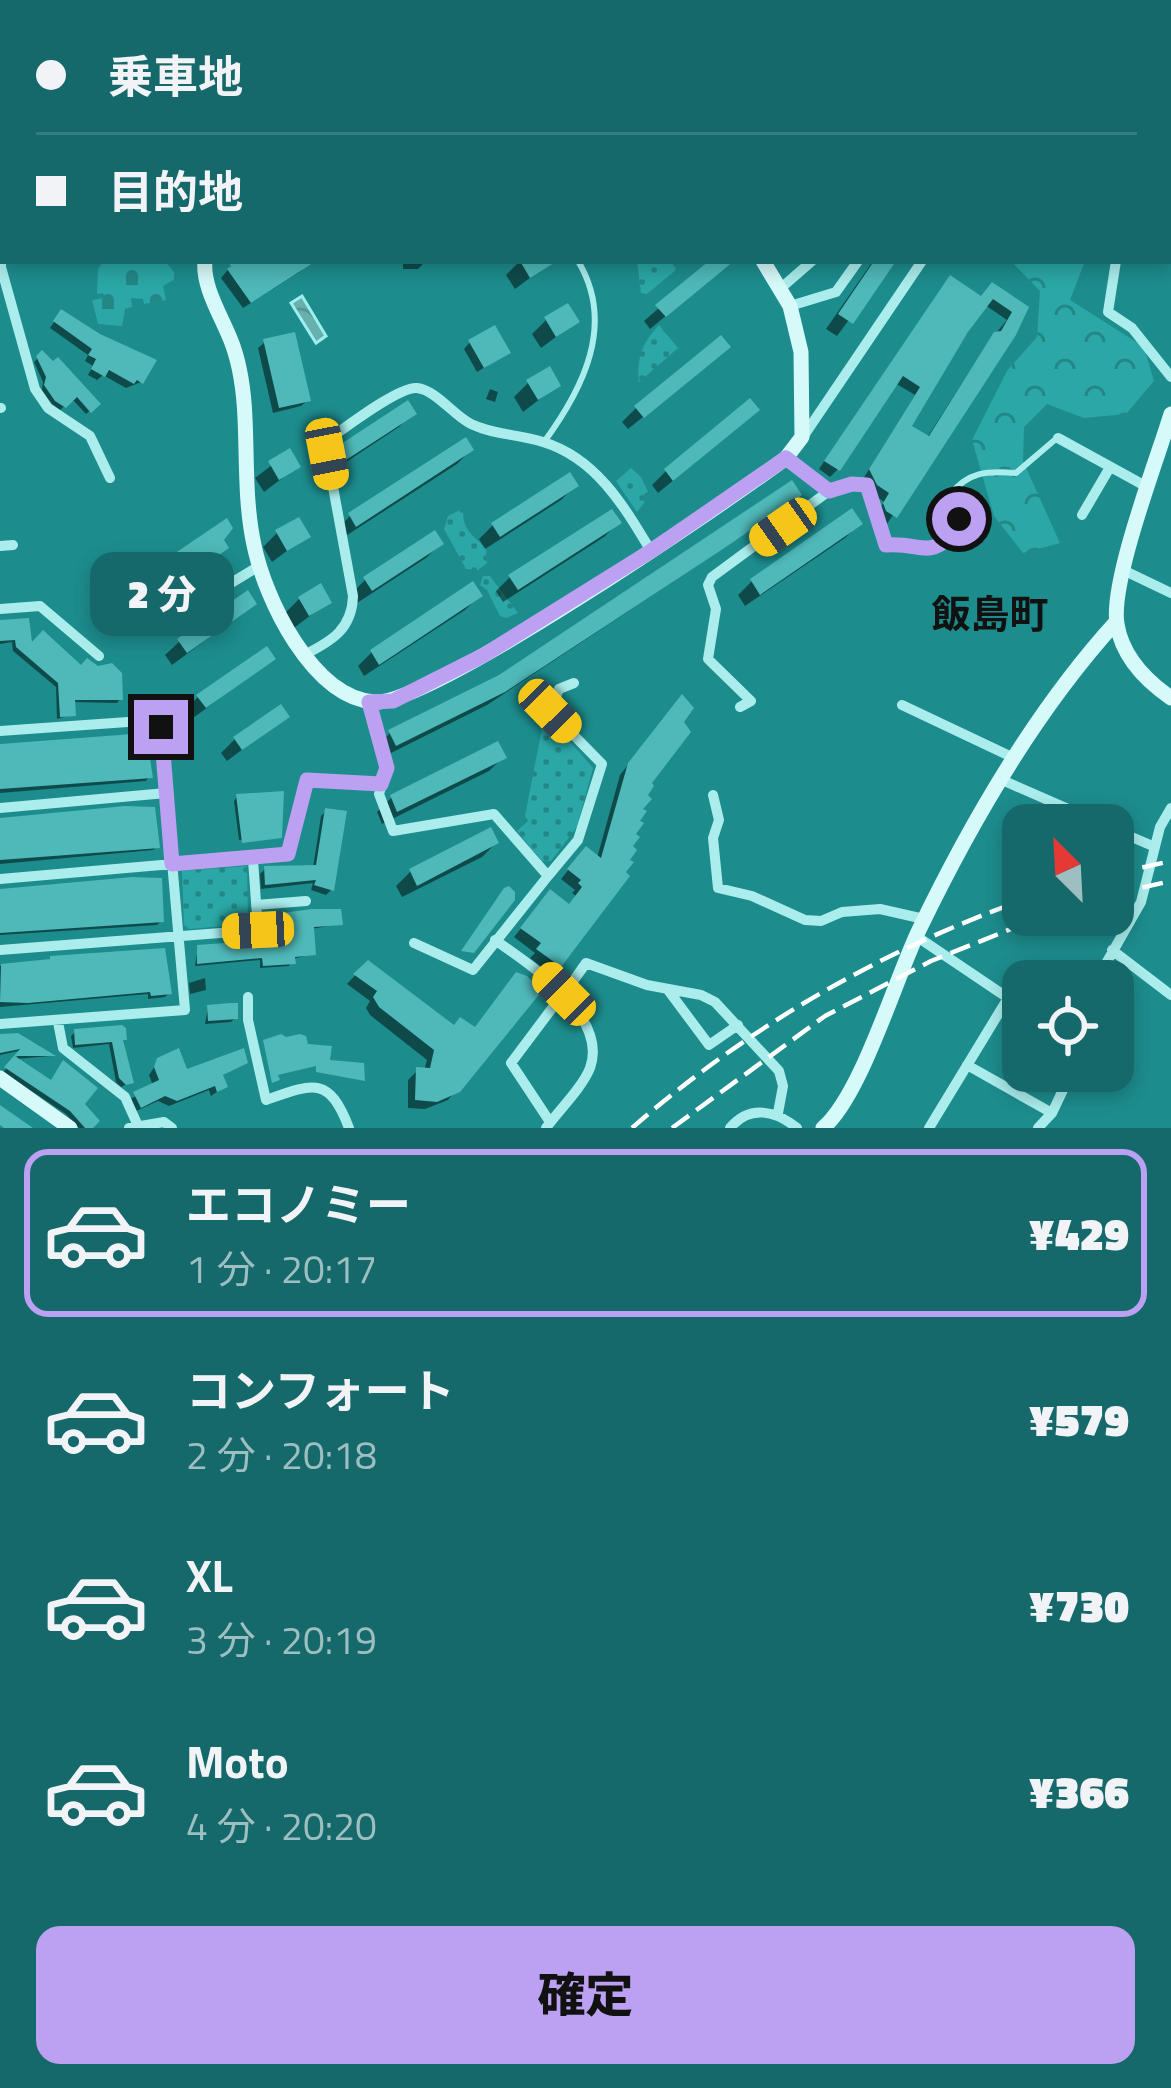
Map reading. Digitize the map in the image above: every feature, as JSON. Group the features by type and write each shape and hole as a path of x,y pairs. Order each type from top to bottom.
{"street":[{"path":"1,264 6,318 35,389 48,408 90,436 110,478"},
{"path":"204,264 242,383 249,510 259,566 312,670 330,686 369,702 393,701 431,683 651,551 786,458 920,264"},
{"path":"765,264 790,306 801,352 802,437"},
{"path":"781,288 809,264"},
{"path":"790,306 836,292 856,264"},
{"path":"1116,264 1108,312 1132,328 1171,377"},
{"path":"304,655 348,626 352,612 327,454 329,440 416,388 466,422 544,442 582,462 611,487 651,551"},
{"path":"1171,414 1123,570 1116,622 1132,662 1171,698"},
{"path":"1058,437 1149,488"},
{"path":"786,458 829,491"},
{"path":"1082,515 1109,469"},
{"path":"740,707 751,701 708,658 716,609 708,585 712,577 829,491 852,484 867,485 882,532"},
{"path":"167,622 259,566"},
{"path":"1123,570 1171,593"},
{"path":"0,609 40,606 92,642 99,656"},
{"path":"824,1128 854,1083 916,936 1014,758 1116,622"},
{"path":"414,943 473,970 578,840 602,764 550,711 560,689 574,683"},
{"path":"369,702 387,768 379,794 393,831 494,814 548,876"},
{"path":"902,704 1014,758"},
{"path":"0,731 155,721 161,727 185,1010 0,1024"},
{"path":"0,879 288,854 307,780 381,784"},
{"path":"1002,780 1057,804"},
{"path":"0,808 166,793"},
{"path":"712,795 719,820 713,838 718,888 752,896 806,920 821,922 842,911 880,909 924,920"},
{"path":"1107,960 1142,902 1160,827 1171,808"},
{"path":"1134,838 1155,847"},
{"path":"0,950 258,930 253,860"},
{"path":"256,905 306,901"},
{"path":"916,936 1002,994"},
{"path":"495,940 565,996 584,1023 592,1045 590,1068 548,1125 511,1063 565,996 586,963 668,990 701,994 715,1002 779,1071 783,1086 778,1113"},
{"path":"1112,950 1171,995"},
{"path":"668,990 709,1045 738,1025"},
{"path":"248,998 248,1020 266,1100 300,1088 327,1089 338,1100 349,1128"},
{"path":"929,1128 1002,1008"},
{"path":"58,1022 63,1048 125,1097 136,1127 164,1122 172,1128"},
{"path":"968,1065 1052,1113"},
{"path":"0,1078 70,1128"},
{"path":"1037,1128 1052,1113 1062,1092"},
{"path":"730,1128 748,1113 778,1113 797,1128"}],"lane":[{"path":"544,442 589,365 596,332 596,304 579,264"},
{"path":"882,532 886,545 929,551 941,546 959,528 949,496 956,488 983,471 1016,472 1058,437"}],"green space":[{"path":"102,264 167,264 178,277 163,286 166,300 144,304 143,299 131,298 132,307 125,309 122,326 98,324 92,300 105,298 97,294"},
{"path":"637,264 672,264 677,269 647,294 641,293"},
{"path":"1014,264 1084,264 1070,300 1144,347 1154,381 1126,414 1084,418 1047,404 1024,427 1023,461 1060,543 1023,553 994,516 972,440 1007,371 1037,337 1040,291"},
{"path":"659,325 678,348 639,382 642,351"},
{"path":"631,468 648,492 637,512 616,481"},
{"path":"464,508 466,526 486,548 487,563 478,570 466,569 444,529 448,516"},
{"path":"483,576 490,576 518,613 500,616 480,585"},
{"path":"545,713 593,768 577,827 551,861 542,861 517,831 528,821 525,816"},
{"path":"247,866 248,924 189,929 184,925 182,871"}],"water":[{"path":"302,296 326,336 316,343 291,303"}],"building":[{"path":"311,264 251,303 227,269"},
{"path":"522,264 552,264 530,278"},
{"path":"705,264 730,264 666,317 655,305"},
{"path":"872,264 894,264 853,324 838,314"},
{"path":"950,275 981,296 992,282 1029,307 1016,335 897,518 886,511 883,503 889,493 877,485 869,469 920,387 903,376 840,471 824,461","holes":["993,299 1012,312 1001,331 994,332 929,436 912,426"]},
{"path":"568,303 580,322 556,337 544,317"},
{"path":"61,309 100,334 157,360 143,384 109,370 105,377 91,369 96,359 88,355 92,349 53,321"},
{"path":"495,325 511,353 484,368 468,340"},
{"path":"295,332 311,401 279,408 263,339"},
{"path":"721,335 731,347 644,418 634,406"},
{"path":"42,350 53,361 58,357 101,404 91,413 77,397 66,408 55,401 44,385 46,377 36,356"},
{"path":"550,366 561,386 538,400 526,380"},
{"path":"750,398 760,410 673,481 664,469"},
{"path":"408,400 417,414 346,460 338,446"},
{"path":"466,437 474,450 356,527 348,513"},
{"path":"290,448 301,467 279,480 268,461"},
{"path":"570,472 579,486 500,537 491,523"},
{"path":"792,480 802,495 723,549 505,692 396,746 388,730 499,675"},
{"path":"852,508 863,524 760,595 750,579"},
{"path":"612,509 622,523 518,590 508,575"},
{"path":"299,517 311,537 287,551 275,530"},
{"path":"227,518 233,528 224,540 229,548 174,586 159,564"},
{"path":"435,530 444,544 372,591 363,577"},
{"path":"473,581 483,596 379,665 370,650"},
{"path":"321,583 332,603 309,616 298,597"},
{"path":"248,590 257,604 187,653 177,639"},
{"path":"29,618 32,642 43,630 81,665 87,658 98,666 112,663 122,673 123,700 75,700 76,716 60,717 58,683 16,647 15,640 0,641 0,620"},
{"path":"267,646 276,659 206,708 196,695"},
{"path":"682,694 694,708 684,722 691,732 652,783 648,795 652,799 643,809 647,811 640,821 644,823 633,846 637,850 630,860 634,862 626,872 630,876 561,967 536,949 541,943 520,928 550,889 569,904 582,887 581,880 567,869 586,846 601,858 628,763"},
{"path":"281,704 290,717 242,750 233,737"},
{"path":"191,711 193,725 172,727 170,713"},
{"path":"146,733 153,778 0,789 0,744"},
{"path":"498,741 507,758 397,812 390,795"},
{"path":"284,791 282,838 242,843 236,794"},
{"path":"155,807 160,848 0,860 0,818"},
{"path":"325,808 347,811 334,891 314,885 316,880 265,885 264,866 316,865"},
{"path":"491,827 499,843 417,886 409,869"},
{"path":"162,878 164,922 0,933 0,889"},
{"path":"509,886 515,900 474,953 461,951 504,888"},
{"path":"341,909 343,925 314,927 316,955 295,957 296,964 263,966 262,958 197,964 197,945 268,940 267,915"},
{"path":"165,948 172,994 0,1002 1,964"},
{"path":"368,960 454,1025 460,1017 475,1027 516,972 542,991 460,1092 437,1102 415,1100 416,1067 430,1068 434,1050 379,1007 373,997 377,991 353,974"},
{"path":"238,1003 238,1019 208,1021 207,1005"},
{"path":"122,1025 134,1083 126,1085 119,1078 112,1042 75,1045 74,1029"},
{"path":"18,1033 56,1056 15,1056 51,1080 63,1060 98,1088 85,1104 100,1121 93,1128 85,1128 70,1111 4,1067 20,1049 0,1053 0,1034"},
{"path":"300,1034 308,1044 332,1046 330,1060 364,1063 365,1081 316,1072 316,1066 278,1075 280,1080 272,1083 263,1040"},
{"path":"179,1048 187,1069 244,1048 248,1063 223,1075 228,1087 217,1092 215,1086 177,1101 165,1096 141,1108 133,1092 159,1080 154,1067 157,1058"},
{"path":"0,1105 33,1128 4,1128"}],"railway":[{"path":"1134,869 1171,861"},
{"path":"1134,889 1171,881"},
{"path":"632,1128 768,1025 866,968 1002,908"},
{"path":"672,1128 825,1016 931,961 1002,933"}],"district":[{"name":"飯島町","path":"990,613"}],"route":[{"path":"161,727 172,864 288,854 307,780 381,784 387,768 369,702 393,701 484,655 651,551 786,458 829,491 867,485 886,545 929,551 959,528 959,519"}]}
